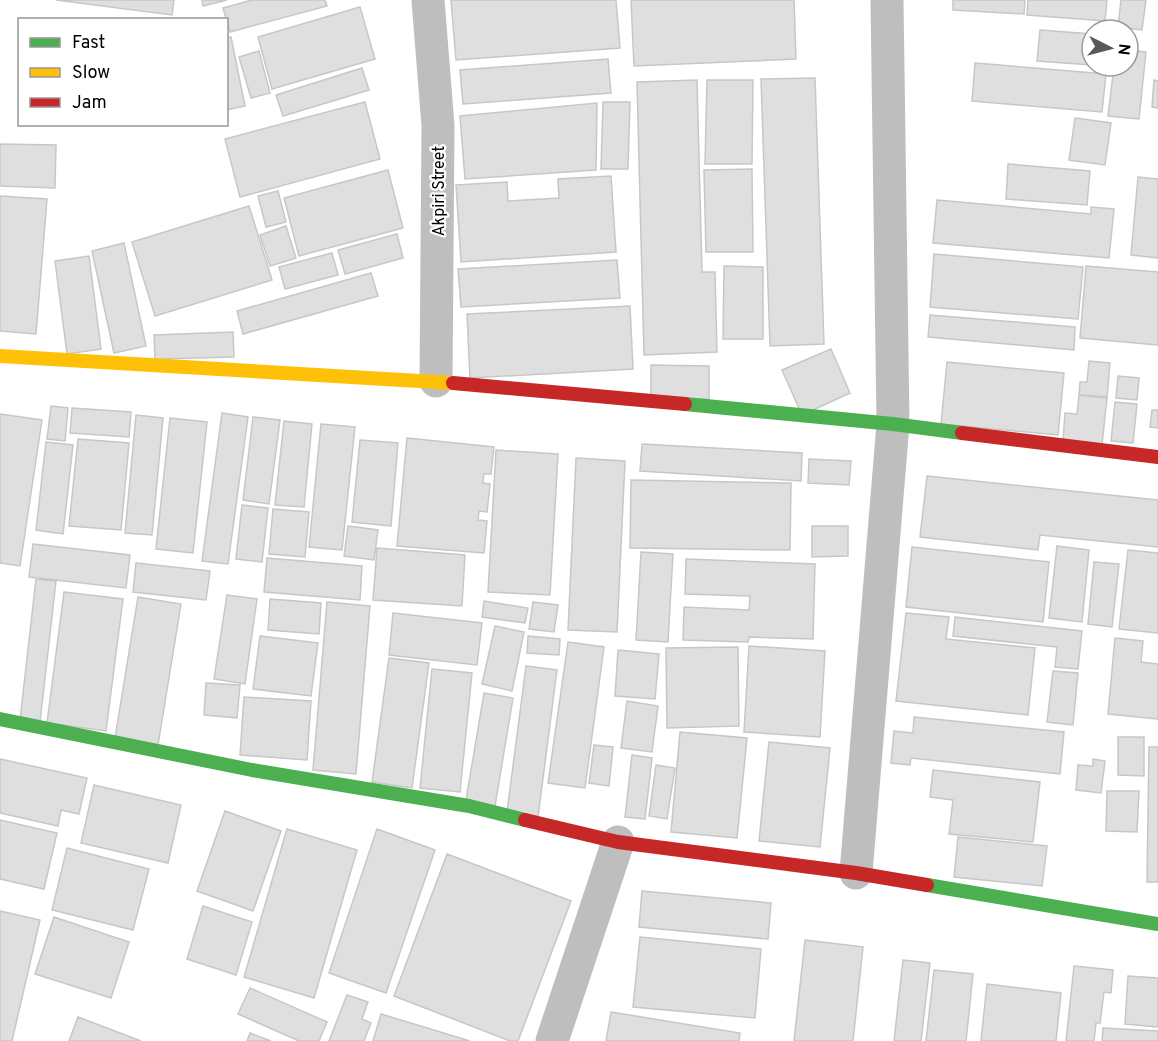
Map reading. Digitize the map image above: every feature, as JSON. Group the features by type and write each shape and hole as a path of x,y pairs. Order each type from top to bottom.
{"street":[{"name":"Akpiri Street","path":"428,0 438,126 436,381"},
{"path":"856,873 893,424 887,0"},
{"path":"0,356 436,381 893,424 1158,457"},
{"path":"0,719 252,770 469,806 618,842 856,873 1158,924"},
{"path":"552,1041 618,842"}],"building":[{"path":"56,0 174,0 172,15"},
{"path":"202,0 227,0 203,6"},
{"path":"252,0 325,0 327,6 230,32 228,18 226,18 223,8"},
{"path":"451,0 616,0 620,48 456,60"},
{"path":"631,0 794,0 796,59 634,66"},
{"path":"953,0 1025,0 1024,14 953,10"},
{"path":"1028,0 1107,0 1105,18 1080,19 1027,15"},
{"path":"1121,0 1146,0 1142,30 1140,30 1140,18 1119,18"},
{"path":"360,7 375,59 272,89 258,37"},
{"path":"1040,30 1080,33 1080,64 1037,61"},
{"path":"231,37 245,106 228,110 228,38"},
{"path":"259,51 270,93 251,98 239,57"},
{"path":"1140,51 1146,52 1139,119 1108,116 1113,78 1140,78"},
{"path":"608,59 611,93 463,104 460,70"},
{"path":"975,63 1080,72 1080,78 1106,78 1102,112 972,101"},
{"path":"362,68 369,90 283,116 276,95"},
{"path":"815,78 824,344 770,346 761,79"},
{"path":"697,80 702,272 715,272 717,352 644,355 637,82"},
{"path":"707,80 753,80 752,164 705,164"},
{"path":"1154,80 1158,81 1158,108 1152,107"},
{"path":"365,102 380,159 240,197 225,139"},
{"path":"603,102 630,102 628,169 601,169"},
{"path":"597,103 596,170 465,179 460,116"},
{"path":"1075,118 1111,123 1105,165 1069,160"},
{"path":"0,144 56,145 55,188 0,186"},
{"path":"1008,164 1090,171 1087,205 1006,199"},
{"path":"752,169 753,252 706,252 704,170"},
{"path":"388,170 403,228 299,256 284,198"},
{"path":"611,176 616,252 461,262 456,185 507,182 508,201 559,198 558,179"},
{"path":"1138,177 1158,179 1158,258 1131,255"},
{"path":"278,191 286,222 266,227 258,196"},
{"path":"0,196 47,199 36,334 0,331"},
{"path":"937,200 1091,214 1091,207 1114,209 1109,258 933,243"},
{"path":"249,206 272,280 155,316 132,242"},
{"path":"286,226 296,258 270,266 260,235"},
{"path":"397,234 403,258 345,274 338,250"},
{"path":"124,243 146,346 114,353 92,251"},
{"path":"332,253 338,275 285,289 279,267"},
{"path":"934,254 1083,267 1078,319 930,307"},
{"path":"89,256 101,349 67,354 55,261"},
{"path":"617,260 620,298 461,307 458,269"},
{"path":"724,266 763,267 763,339 723,339"},
{"path":"1086,266 1158,272 1158,345 1080,338"},
{"path":"371,273 378,296 243,334 237,311"},
{"path":"630,306 633,369 470,378 467,314"},
{"path":"930,315 1075,327 1074,350 928,337"},
{"path":"233,332 234,357 155,359 154,335"},
{"path":"831,349 850,393 802,415 782,370"},
{"path":"1089,361 1110,363 1107,397 1079,395 1080,382 1087,382"},
{"path":"947,362 1064,373 1058,435 941,424"},
{"path":"651,365 709,366 709,399 651,399"},
{"path":"1118,376 1139,378 1137,400 1116,398"},
{"path":"1079,395 1107,398 1102,445 1063,441 1065,413 1077,414"},
{"path":"1115,402 1137,404 1133,443 1111,441"},
{"path":"51,406 68,408 65,441 47,439"},
{"path":"72,408 131,412 129,437 70,433"},
{"path":"1152,410 1158,410 1158,428 1150,427"},
{"path":"222,413 248,417 228,564 202,561"},
{"path":"0,414 42,420 20,566 0,563"},
{"path":"136,415 163,418 152,535 125,533"},
{"path":"253,417 280,420 269,504 243,500"},
{"path":"170,418 207,422 193,553 156,549"},
{"path":"284,421 312,424 304,507 275,505"},
{"path":"321,424 355,427 342,550 309,547"},
{"path":"407,438 494,447 491,474 484,474 483,483 490,484 487,512 479,511 478,520 487,521 484,553 397,546"},
{"path":"78,439 129,443 121,530 69,526"},
{"path":"360,440 398,443 391,526 352,522"},
{"path":"46,442 73,445 63,534 36,530"},
{"path":"642,444 802,453 801,481 640,471"},
{"path":"496,450 558,454 550,595 488,592"},
{"path":"576,458 625,461 617,632 568,630"},
{"path":"809,459 851,461 849,485 808,483"},
{"path":"927,476 1158,500 1158,547 1040,535 1038,550 920,537"},
{"path":"631,480 791,483 790,550 630,548"},
{"path":"242,505 268,508 262,562 236,559"},
{"path":"273,509 309,512 305,557 269,554"},
{"path":"348,526 378,530 374,560 344,556"},
{"path":"812,526 848,526 848,556 812,557"},
{"path":"33,544 130,555 126,588 29,577"},
{"path":"1057,546 1089,550 1082,622 1049,618"},
{"path":"912,547 1049,562 1043,622 906,607"},
{"path":"377,548 465,555 462,606 373,600"},
{"path":"1128,550 1158,553 1158,633 1119,629"},
{"path":"641,552 673,554 668,642 636,640"},
{"path":"267,558 362,566 360,600 264,592"},
{"path":"686,559 815,564 813,639 749,637 748,642 683,640 684,607 749,610 750,596 685,594"},
{"path":"1094,562 1119,564 1112,627 1088,624"},
{"path":"136,563 210,571 206,600 133,592"},
{"path":"36,579 56,581 40,722 20,720"},
{"path":"64,592 123,599 106,731 47,723"},
{"path":"227,595 257,599 245,684 214,679"},
{"path":"138,597 181,604 158,745 115,738"},
{"path":"270,599 321,603 319,634 268,630"},
{"path":"484,601 528,608 525,623 482,617"},
{"path":"327,602 370,606 356,774 313,770"},
{"path":"533,602 558,605 554,632 529,629"},
{"path":"393,613 482,623 477,665 389,655"},
{"path":"906,613 949,617 946,639 1035,648 1028,715 896,701"},
{"path":"955,617 1082,631 1078,669 1055,667 1057,647 953,636"},
{"path":"495,626 524,632 512,691 482,684"},
{"path":"260,636 318,643 311,696 253,689"},
{"path":"528,636 560,639 559,655 527,653"},
{"path":"1115,638 1143,641 1141,662 1158,664 1158,719 1108,714"},
{"path":"568,642 604,647 585,788 548,783"},
{"path":"749,646 825,651 820,737 744,732"},
{"path":"738,647 739,726 667,728 666,648"},
{"path":"618,650 659,654 655,699 615,696"},
{"path":"389,658 429,663 412,788 372,782"},
{"path":"526,666 557,670 538,817 507,812"},
{"path":"432,669 472,673 460,792 420,788"},
{"path":"1053,671 1078,673 1073,725 1047,722"},
{"path":"206,683 240,685 237,718 204,715"},
{"path":"484,693 513,698 495,806 466,800"},
{"path":"244,697 311,701 307,760 240,755"},
{"path":"627,701 658,706 652,752 621,748"},
{"path":"914,717 1064,732 1060,774 911,758 910,765 891,763 894,731 913,733"},
{"path":"680,732 747,738 737,838 671,832"},
{"path":"1118,737 1144,737 1144,776 1118,775"},
{"path":"769,742 830,748 820,847 759,841"},
{"path":"594,745 613,747 609,786 589,783"},
{"path":"1149,747 1158,747 1158,882 1147,882"},
{"path":"632,755 652,758 645,819 625,817"},
{"path":"0,759 87,778 79,814 61,810 58,826 0,813"},
{"path":"1093,759 1105,761 1101,793 1076,790 1078,765 1093,766"},
{"path":"656,765 675,768 667,819 649,816"},
{"path":"933,770 1040,782 1033,842 949,834 953,800 930,797"},
{"path":"94,785 181,805 168,863 81,843"},
{"path":"1107,791 1139,791 1137,832 1106,831"},
{"path":"225,811 281,831 253,911 197,891"},
{"path":"0,820 57,833 44,889 0,879"},
{"path":"287,829 357,850 314,998 244,977"},
{"path":"377,829 435,850 386,993 329,973"},
{"path":"958,837 1047,846 1042,886 954,877"},
{"path":"67,848 149,869 133,930 52,910"},
{"path":"447,854 571,901 518,1041 510,1041 394,996"},
{"path":"642,891 771,903 768,939 639,927"},
{"path":"203,906 252,922 236,975 187,959"},
{"path":"0,911 40,920 12,1041 0,1041"},
{"path":"54,917 129,942 111,998 35,974"},
{"path":"640,937 761,949 755,1018 633,1007"},
{"path":"805,940 863,947 853,1041 794,1041"},
{"path":"903,960 930,963 921,1041 894,1041"},
{"path":"1074,966 1113,970 1111,993 1104,992 1100,1023 1096,1023 1094,1041 1066,1041"},
{"path":"934,970 973,974 966,1041 926,1041"},
{"path":"1128,976 1158,978 1158,1027 1125,1024"},
{"path":"987,984 1061,993 1056,1041 981,1041"},
{"path":"250,988 327,1022 319,1041 299,1041 238,1014"},
{"path":"347,995 368,1002 362,1019 371,1023 364,1041 329,1041"},
{"path":"611,1012 740,1033 739,1041 606,1041"},
{"path":"381,1014 470,1041 373,1041"},
{"path":"78,1017 141,1041 69,1041"},
{"path":"1103,1028 1158,1031 1158,1041 1102,1041"},
{"path":"250,1033 271,1041 247,1041"}],"traffic: fast":[{"path":"685,404 962,433"},
{"path":"0,719 252,770 469,806 525,820"},
{"path":"927,885 1158,924"}],"traffic: slow":[{"path":"0,356 453,383"}],"traffic: jam":[{"path":"453,383 685,404"},
{"path":"962,433 1158,457"},
{"path":"525,820 618,842 856,873 927,885"}]}
